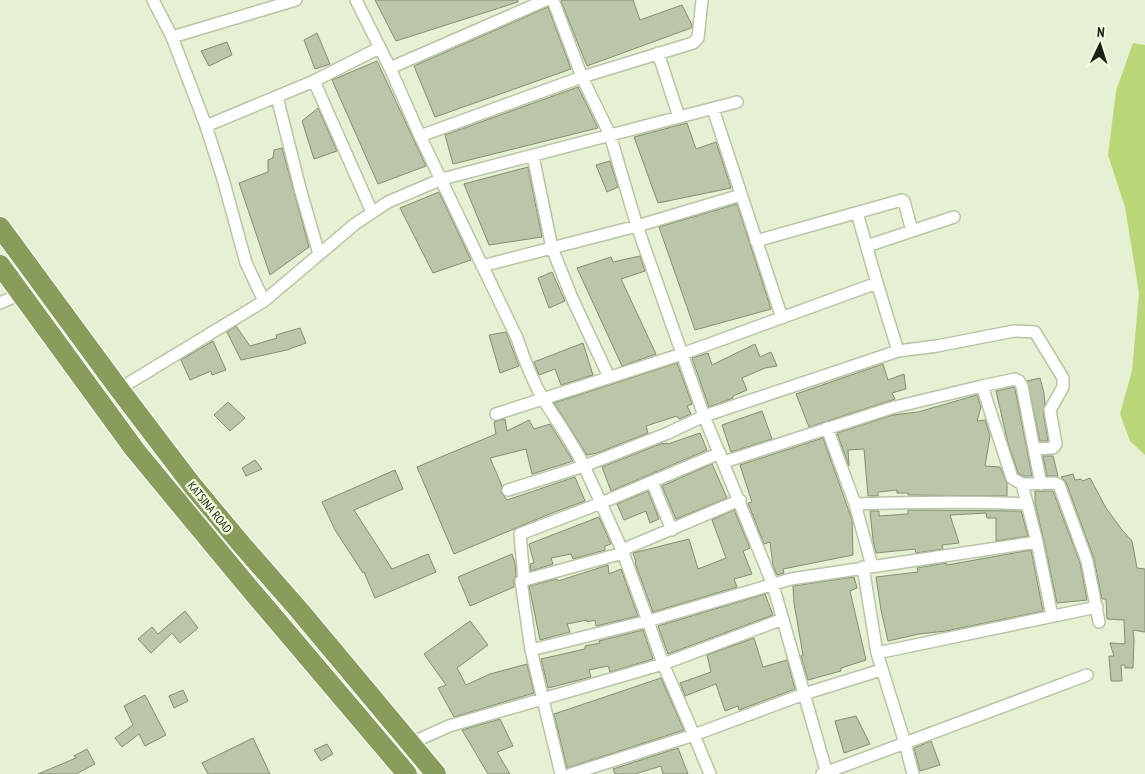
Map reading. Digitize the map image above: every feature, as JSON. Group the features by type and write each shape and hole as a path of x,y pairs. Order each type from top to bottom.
{"highway":[{"name":"KATSINA ROAD","path":"0,227 118,390 192,485 436,774"},
{"name":"KATSINA ROAD","path":"0,265 135,450 407,774"}],"street":[{"path":"154,0 172,37 206,126 246,263 264,301"},
{"path":"172,37 296,0"},
{"path":"356,0 517,338 529,372 543,399 564,430 584,466 601,503 623,552 663,664 710,774"},
{"path":"390,68 546,0"},
{"path":"553,0 582,77 610,135 637,226 704,416 740,500 773,585 784,619 825,774 1087,674"},
{"path":"420,136 582,77 696,41 698,38 702,0"},
{"path":"206,126 314,81 379,48"},
{"path":"658,53 679,117"},
{"path":"314,81 372,212"},
{"path":"277,97 319,254"},
{"path":"118,390 264,301 355,224 388,202 442,179 737,102"},
{"path":"713,109 782,318"},
{"path":"533,156 552,248 572,298 609,377"},
{"path":"482,266 637,226 741,195"},
{"path":"756,241 902,200 904,201 912,231"},
{"path":"857,213 898,350"},
{"path":"867,246 954,217"},
{"path":"496,414 682,354 877,283"},
{"path":"0,303 20,294"},
{"path":"508,490 584,466 668,433 704,416 898,350 937,346 1014,331 1035,332 1063,378 1063,387 1049,415 1056,444 1053,448 1034,449"},
{"path":"562,774 531,650 521,581 524,579 520,534 652,482 722,458 891,408 1015,379 1022,386 1041,484"},
{"path":"982,386 1012,478 1022,484 1055,483 1059,485 1087,561 1099,622"},
{"path":"827,428 855,504 867,567 877,653 913,774"},
{"path":"652,482 672,530"},
{"path":"1022,484 1037,542 1052,616"},
{"path":"521,581 623,552 740,500"},
{"path":"855,504 921,502 1027,504"},
{"path":"531,650 648,621 791,579 1037,542"},
{"path":"877,653 1097,607"},
{"path":"409,744 449,726 663,664 784,619"},
{"path":"571,774 694,735 804,694 882,670"}],"shaded area":[{"path":"1133,43 1145,45 1145,455 1130,441 1120,414 1132,371 1139,293 1125,207 1108,155 1116,91"}],"building":[{"path":"375,0 518,0 518,2 396,41"},
{"path":"633,0 640,20 682,5 692,25 691,28 587,66 561,1"},
{"path":"548,7 571,69 435,117 414,66"},
{"path":"317,33 330,64 315,69 304,40"},
{"path":"227,42 232,55 209,66 201,51"},
{"path":"377,61 426,166 378,184 332,80"},
{"path":"578,87 598,128 453,164 445,135"},
{"path":"318,108 337,151 314,159 302,121"},
{"path":"687,123 696,149 716,142 731,188 658,203 634,137"},
{"path":"282,148 309,247 270,275 239,183 268,172 268,160 273,158 274,150"},
{"path":"610,161 618,187 607,192 596,165"},
{"path":"528,167 542,237 489,245 464,184"},
{"path":"439,192 471,260 433,273 400,208"},
{"path":"737,204 771,309 695,330 659,227"},
{"path":"640,256 645,271 621,279 656,354 622,366 577,268 611,257 613,262"},
{"path":"552,272 565,301 549,308 538,278"},
{"path":"236,326 250,346 277,338 276,335 300,328 306,343 287,350 241,360 227,332"},
{"path":"506,332 519,366 500,373 489,335"},
{"path":"213,341 226,370 212,375 211,371 190,380 181,360"},
{"path":"583,343 593,375 561,385 555,369 539,375 534,362"},
{"path":"755,344 760,357 771,352 777,366 765,368 742,378 747,390 733,396 733,398 709,407 692,358 708,353 712,365"},
{"path":"677,363 692,404 687,406 691,414 679,419 677,416 646,426 648,433 597,453 587,455 554,403"},
{"path":"883,364 888,380 904,374 906,389 892,393 895,399 809,427 796,394"},
{"path":"1040,378 1044,393 1045,404 1043,411 1048,441 1040,441 1027,381"},
{"path":"1014,387 1032,476 1024,476 1018,473 1008,443 996,391"},
{"path":"977,395 981,407 977,421 985,420 990,436 985,466 1000,467 1007,483 1007,496 908,495 908,493 897,493 897,490 878,492 878,496 868,496 864,449 848,450 849,466 837,433 893,415 918,412"},
{"path":"228,402 245,418 230,431 214,415"},
{"path":"762,411 772,439 731,452 722,425"},
{"path":"505,419 507,431 529,420 534,429 550,424 573,461 532,474 526,449 490,458 502,486 501,492 507,500 575,477 585,501 454,554 417,467 496,434 494,422"},
{"path":"700,433 707,450 611,491 602,467 663,443 668,444"},
{"path":"823,438 852,520 853,555 783,569 784,573 777,575 773,565 770,542 764,544 748,503 752,502 740,465"},
{"path":"1043,456 1053,456 1058,476 1047,476"},
{"path":"255,460 262,469 246,476 242,468"},
{"path":"712,464 727,498 676,519 662,486"},
{"path":"395,470 403,489 354,510 392,569 428,554 436,572 375,598 364,572 335,530 322,502"},
{"path":"1073,474 1075,480 1081,479 1083,481 1090,478 1106,508 1132,541 1137,568 1145,569 1145,632 1133,630 1133,668 1125,668 1125,665 1121,665 1122,681 1111,681 1109,656 1114,656 1110,643 1125,644 1124,620 1107,619 1106,599 1102,599 1094,559 1066,482 1061,477"},
{"path":"648,491 659,519 650,523 646,511 624,520 617,504"},
{"path":"1035,491 1053,491 1080,563 1087,600 1057,603 1035,503"},
{"path":"734,510 750,548 743,551 752,574 734,579 737,587 653,612 633,553 689,539 698,569 726,558 712,520"},
{"path":"908,510 1021,511 1028,536 996,541 996,518 987,518 986,513 950,515 959,543 942,545 943,549 916,553 915,549 876,553 870,511 879,511 879,516 908,514"},
{"path":"599,517 611,544 605,546 605,550 573,559 571,554 551,558 553,564 531,571 530,564 534,563 529,544"},
{"path":"1031,550 1043,611 888,641 876,577 918,572 917,568 946,563 947,565"},
{"path":"512,554 516,575 514,587 470,606 458,577"},
{"path":"608,565 609,574 621,569 638,616 596,626 595,620 567,624 570,632 540,640 529,586 557,579 558,581"},
{"path":"854,577 857,588 850,591 866,660 841,668 841,671 808,680 801,656 803,655 793,586"},
{"path":"765,594 773,615 668,654 658,626"},
{"path":"185,611 198,628 180,643 172,633 151,653 138,639 152,627 158,634"},
{"path":"470,621 488,645 457,668 466,685 490,674 527,664 534,693 454,717 438,688 446,685 424,654"},
{"path":"643,630 653,659 610,672 608,666 589,670 591,677 548,688 541,659 585,649 585,646 600,643 599,641"},
{"path":"754,638 763,667 787,660 795,689 739,710 738,706 725,711 716,684 685,696 680,683 711,672 707,655"},
{"path":"661,678 684,730 567,768 554,714"},
{"path":"183,690 188,701 174,708 169,696"},
{"path":"145,695 166,735 145,746 139,734 122,747 115,738 133,725 124,706"},
{"path":"856,716 870,744 844,753 835,721"},
{"path":"500,719 513,746 497,752 510,774 488,774 462,730"},
{"path":"253,738 270,774 208,774 202,763"},
{"path":"931,741 940,765 920,771 914,748"},
{"path":"327,744 333,754 321,761 314,750"},
{"path":"678,748 688,774 663,774 661,766 635,774 615,774 613,769"},
{"path":"87,749 95,764 76,774 38,774 76,758 74,756"}]}
